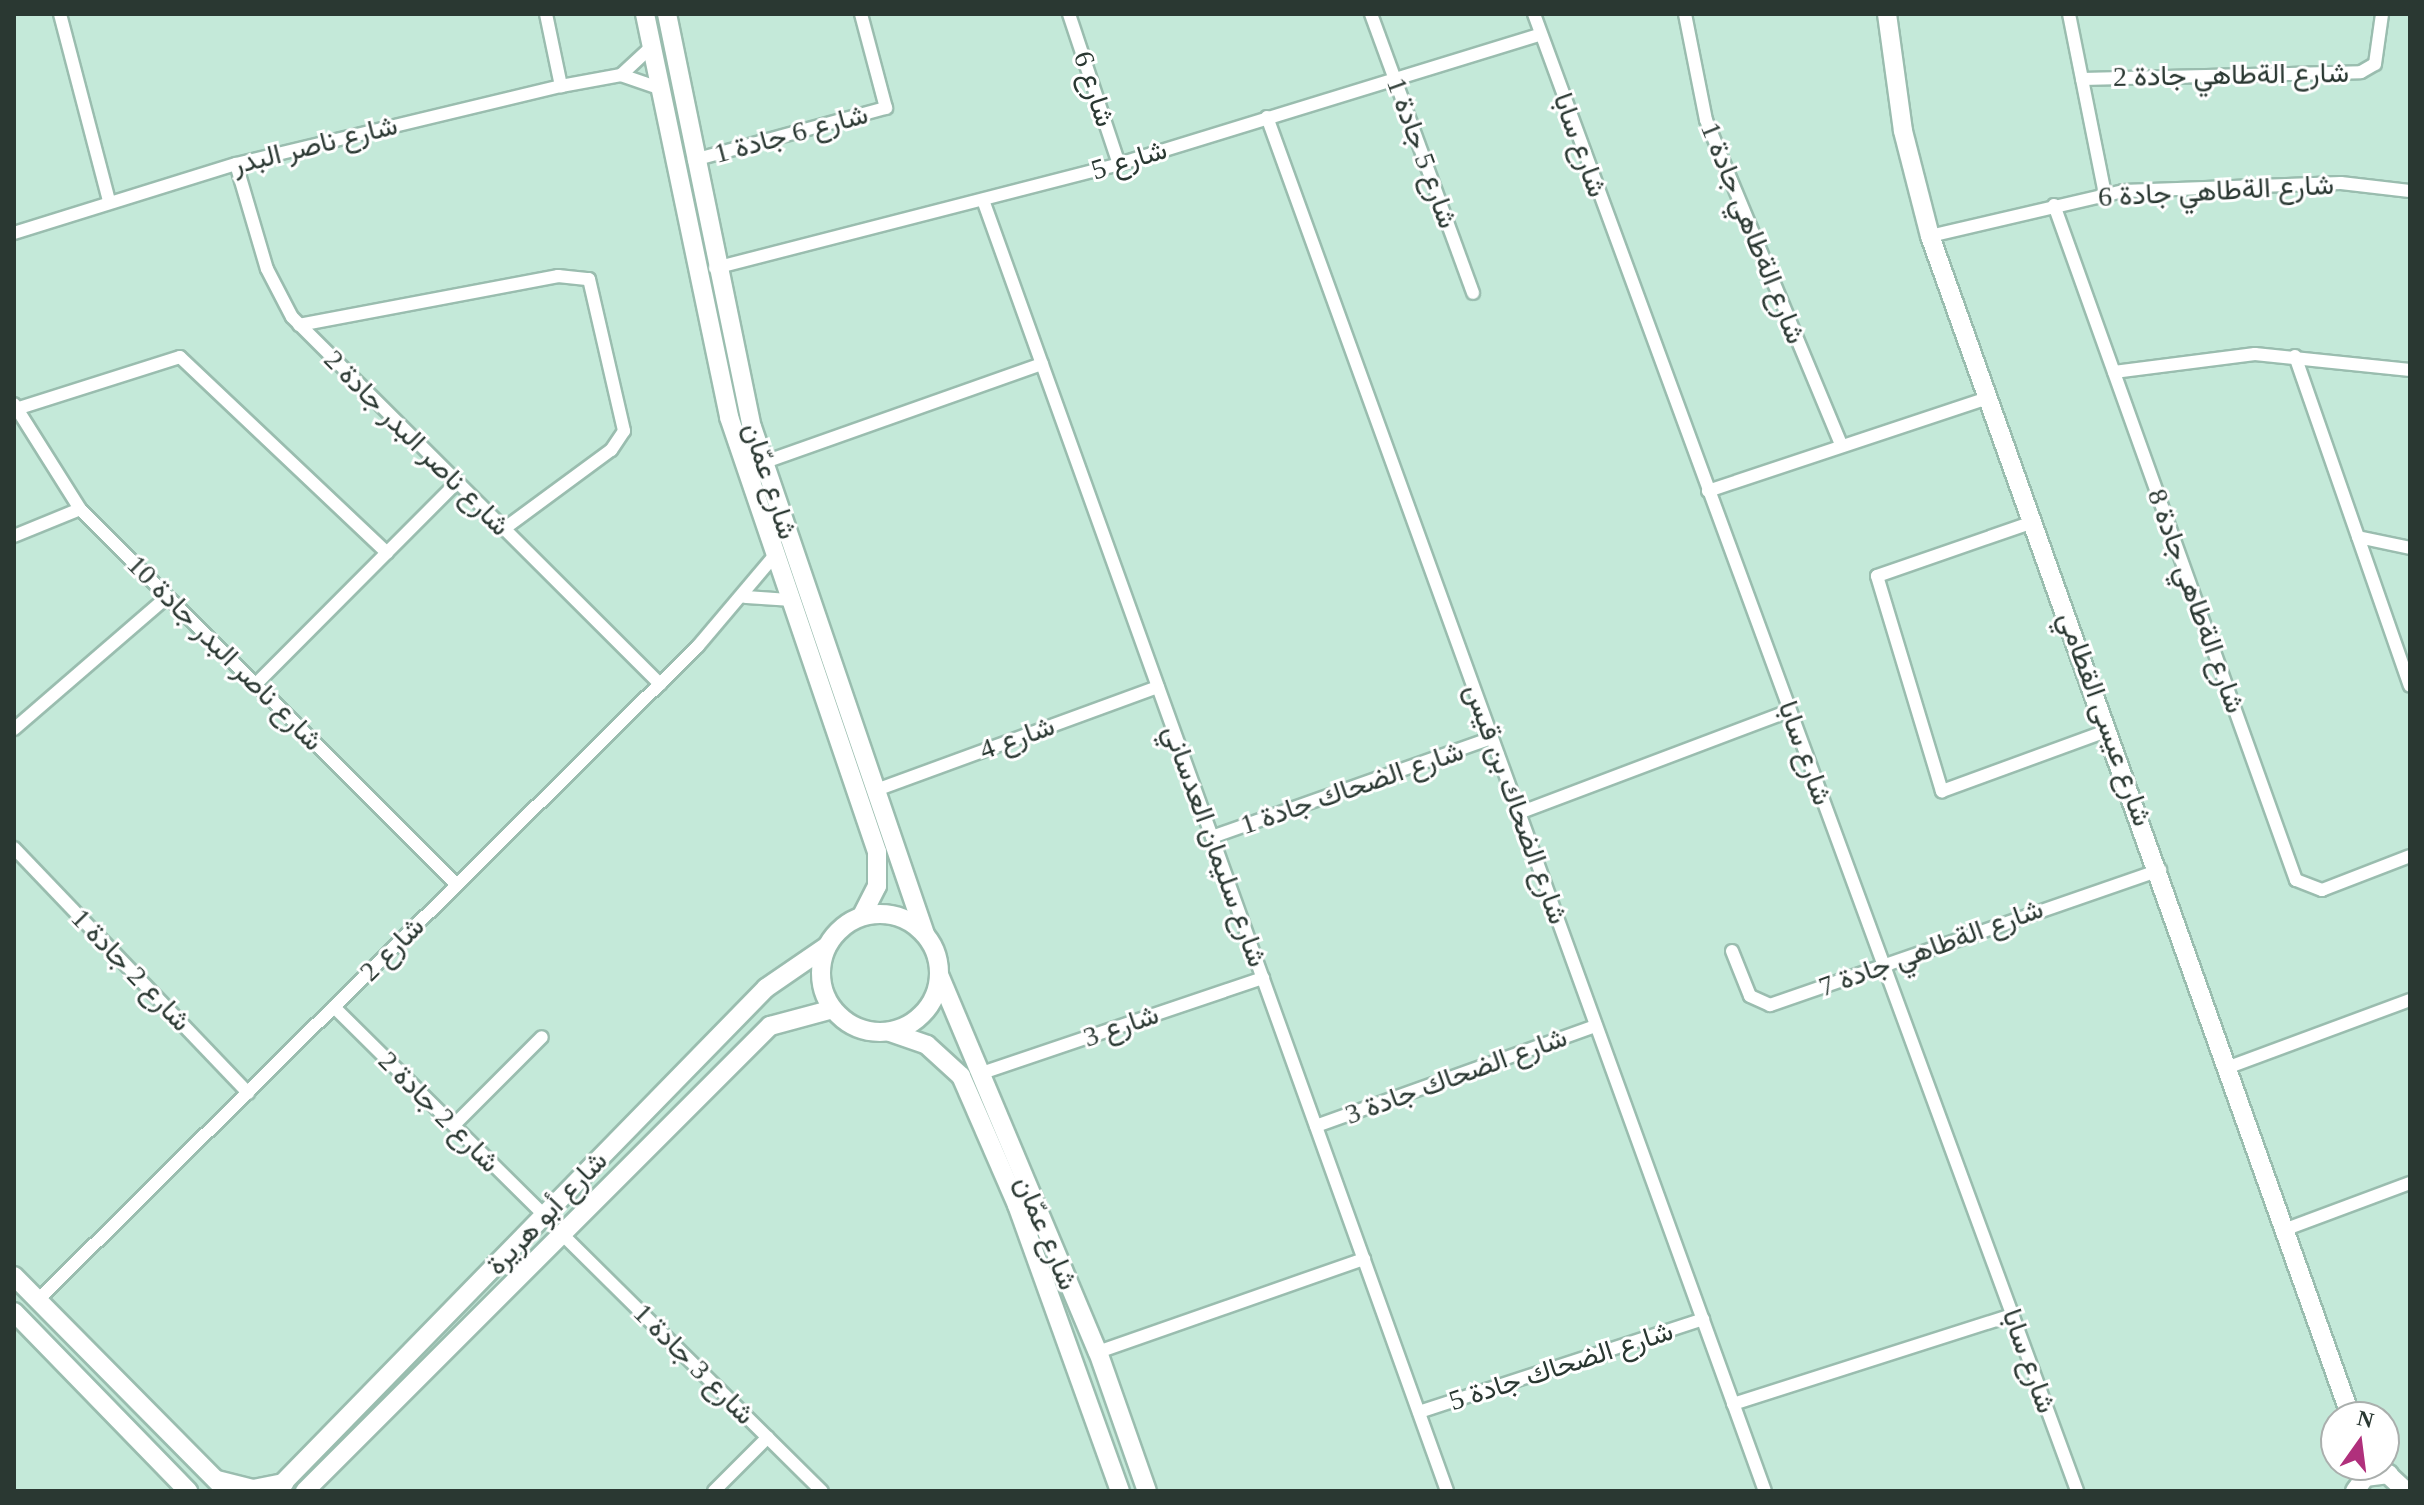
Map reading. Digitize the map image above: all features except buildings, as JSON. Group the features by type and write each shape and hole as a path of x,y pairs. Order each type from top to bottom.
{"street":[{"path":"75,14 60,16 109,201"},
{"path":"546,14 561,86"},
{"name":"شارع عمّان","path":"645,14 729,417 877,852 877,886 862,916"},
{"name":"شارع عمّان","path":"667,14 714,268 762,463 925,934"},
{"name":"شارع 6 جادة 1","path":"694,160 886,108 861,14"},
{"name":"شارع 6","path":"1069,14 1119,164"},
{"name":"شارع 5 جادة 1","path":"1371,14 1473,293"},
{"name":"شارع سابا","path":"1534,14 1539,35 2077,1491"},
{"name":"شارع الةطاهي جادة 1","path":"1685,14 1706,120 1842,446"},
{"name":"شارع عيسى القطامي","path":"1887,14 1903,131 1930,236 2289,1228 2346,1401"},
{"path":"2069,14 2105,194"},
{"name":"شارع الةطاهي جادة 2","path":"2082,79 2361,72 2375,64 2382,14"},
{"name":"شارع 5","path":"714,268 1119,164 1539,35"},
{"path":"621,75 651,47"},
{"name":"شارع ناصر البدر","path":"14,233 236,164 561,86 621,75 659,88"},
{"name":"شارع الضحاك بن قيس","path":"1267,117 1765,1491"},
{"name":"شارع ناصر البدر جادة 2","path":"236,164 267,269 299,325 660,684"},
{"name":"شارع الةطاهي جادة 6","path":"1930,236 2105,194 2320,183 2410,191"},
{"name":"شارع سليمان العدساني","path":"983,200 1447,1491"},
{"name":"شارع الةطاهي جادة 8","path":"2054,205 2296,880 2322,890 2410,856"},
{"path":"299,325 558,276 589,279 624,431 611,450 504,529"},
{"path":"2114,372 2213,356 2295,356 2410,370"},
{"path":"2295,356 2410,686"},
{"path":"15,406 180,357 387,553"},
{"path":"762,463 1042,364"},
{"path":"1708,491 1987,398"},
{"name":"شارع ناصر البدر جادة 10","path":"15,406 80,509 457,885"},
{"path":"256,684 457,482"},
{"path":"14,536 80,509"},
{"path":"2033,522 1877,576 1942,791 2109,730"},
{"path":"2358,537 2410,548"},
{"name":"شارع 2","path":"38,1300 660,684 745,597 775,555"},
{"path":"14,729 167,597"},
{"path":"745,597 790,600"},
{"name":"شارع 4","path":"876,790 1158,687"},
{"path":"1519,813 1789,711"},
{"name":"شارع الضحاك جادة 1","path":"1212,837 1492,738"},
{"name":"شارع 2 جادة 1","path":"14,848 248,1093"},
{"name":"شارع الةطاهي جادة 7","path":"1732,951 1750,996 1764,1005 2160,870"},
{"path":"862,916 902,918 925,934 940,977 925,1013 890,1032 864,1031 833,1009 822,985 827,946 862,916"},
{"name":"شارع أبو هريرة","path":"279,1487 766,988 827,946"},
{"name":"شارع عمّان","path":"940,977 1098,1352 1147,1491"},
{"name":"شارع 3","path":"979,1074 1263,978"},
{"path":"2229,1067 2410,1000"},
{"name":"شارع 2 جادة 2","path":"334,1007 545,1216"},
{"name":"شارع أبو هريرة","path":"305,1491 566,1238 770,1026 833,1009"},
{"name":"شارع الضحاك جادة 3","path":"1316,1126 1596,1026"},
{"name":"شارع عمّان","path":"890,1032 927,1045 961,1076 1017,1205 1120,1491"},
{"path":"454,1125 542,1037"},
{"path":"2289,1228 2410,1183"},
{"name":"شارع 3 جادة 1","path":"566,1238 822,1491"},
{"path":"1098,1352 1364,1259"},
{"path":"14,1276 220,1484 253,1489 279,1487"},
{"path":"14,1312 188,1491"},
{"path":"1733,1404 2012,1315"},
{"name":"شارع الضحاك جادة 5","path":"1419,1412 1703,1319"},
{"path":"714,1491 768,1437"}]}
